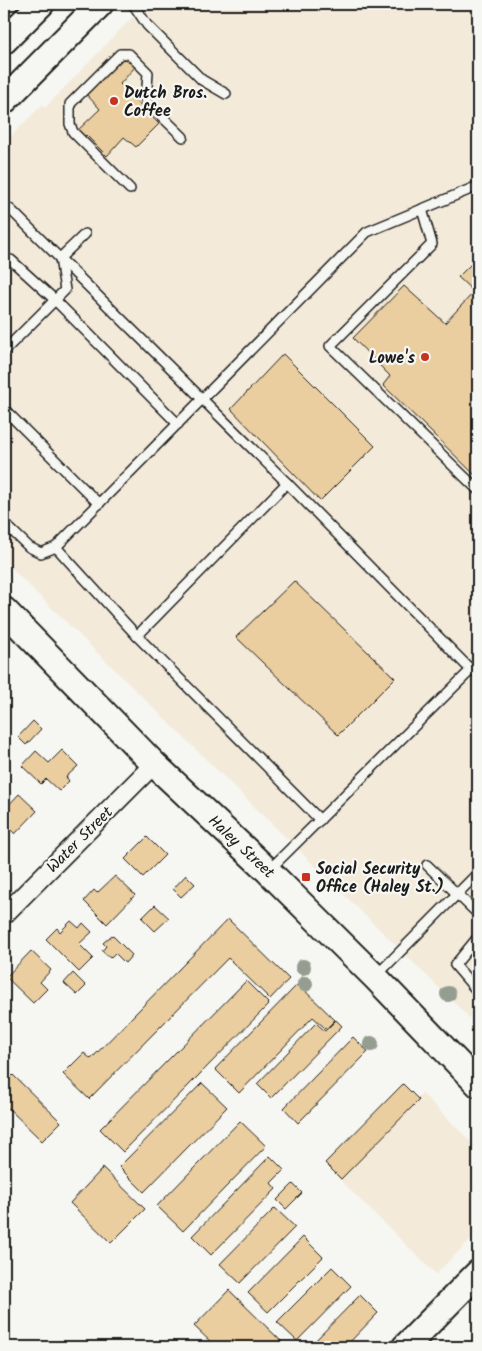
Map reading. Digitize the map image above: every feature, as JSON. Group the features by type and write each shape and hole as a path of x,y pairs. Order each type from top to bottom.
{"main road":[{"path":"4,41 41,4"},
{"path":"4,100 100,4"},
{"name":"Haley Street","path":"4,610 154,764 268,871 375,977 478,1084"},
{"path":"405,1347 478,1273"}],"street":[{"name":"Water Street","path":"4,915 154,764"}],"lane":[{"path":"133,4 147,25 202,80 226,94"},
{"path":"130,189 73,132 70,124 70,104 120,54 129,54 148,73 146,101 183,137"},
{"path":"4,523 29,547 41,553 56,547 367,232 478,186"},
{"path":"4,205 475,666 268,871"},
{"path":"422,209 432,244 330,346 478,490"},
{"path":"60,258 85,234"},
{"path":"4,351 65,290 60,258"},
{"path":"4,260 11,260 55,300 178,424"},
{"path":"4,408 99,504"},
{"path":"137,636 286,483"},
{"path":"56,547 137,636 320,820"},
{"path":"427,865 478,914"},
{"path":"375,977 478,873"},
{"path":"478,937 455,965 478,992"}],"shaded area":[{"path":"145,4 478,4 478,1026 4,561 4,143 42,105 45,108"},
{"path":"422,1093 478,1149 478,1232 436,1274 337,1177"}],"building":[{"name":"Dutch Bros. Coffee","path":"117,58 135,61 135,67 120,84 159,124 136,147 124,137 107,156 86,135 82,139 76,132 100,109 85,93"},
{"name":"Lowe's","path":"478,257 478,478 383,385 390,376 353,338 404,286 445,323 474,292 458,277"},
{"path":"283,354 375,446 320,501 231,409"},
{"path":"294,581 395,678 338,735 236,637"},
{"path":"33,721 41,729 26,745 18,737"},
{"path":"62,750 78,766 66,777 69,781 59,791 46,779 41,784 22,766 36,751 49,763"},
{"path":"19,794 37,811 15,834 4,823 4,810"},
{"path":"147,837 165,855 143,877 125,859"},
{"path":"186,875 195,884 181,897 173,889"},
{"path":"115,876 135,895 107,924 84,901 94,890 97,893"},
{"path":"155,905 169,918 155,931 142,918"},
{"path":"228,919 289,979 270,999 228,958 89,1099 63,1074 84,1053 91,1059"},
{"path":"71,921 79,928 83,923 92,932 79,944 93,958 79,972 46,939 57,928 60,932"},
{"path":"112,935 132,955 125,963 115,953 110,958 102,951 106,946 103,943"},
{"path":"31,951 51,970 40,982 47,989 33,1003 6,977"},
{"path":"73,973 86,986 77,995 64,983"},
{"path":"246,981 269,1004 123,1152 100,1129"},
{"path":"298,984 335,1020 326,1029 313,1017 239,1093 215,1069"},
{"path":"336,1020 342,1026 271,1098 257,1084 316,1023 325,1031"},
{"path":"353,1037 368,1052 298,1123 284,1108"},
{"path":"13,1075 61,1122 42,1141 4,1104 4,1084"},
{"path":"202,1083 227,1107 144,1192 119,1167"},
{"path":"403,1084 419,1100 341,1179 325,1163"},
{"path":"240,1121 266,1146 183,1231 157,1206"},
{"path":"270,1156 284,1170 271,1183 276,1189 211,1255 192,1236"},
{"path":"103,1168 145,1209 111,1243 70,1203"},
{"path":"293,1184 302,1193 286,1209 277,1200"},
{"path":"275,1208 295,1227 240,1283 220,1264"},
{"path":"303,1237 323,1257 268,1312 248,1293"},
{"path":"332,1267 351,1286 297,1341 277,1322"},
{"path":"229,1290 287,1347 216,1347 194,1326"},
{"path":"360,1295 378,1313 345,1347 309,1347"}],"place":[{"name":"Dutch Bros. Coffee","path":"114,101"},
{"name":"Lowe's","path":"425,357"},
{"name":"Social Security Office (Haley St.)","path":"306,877"}]}
